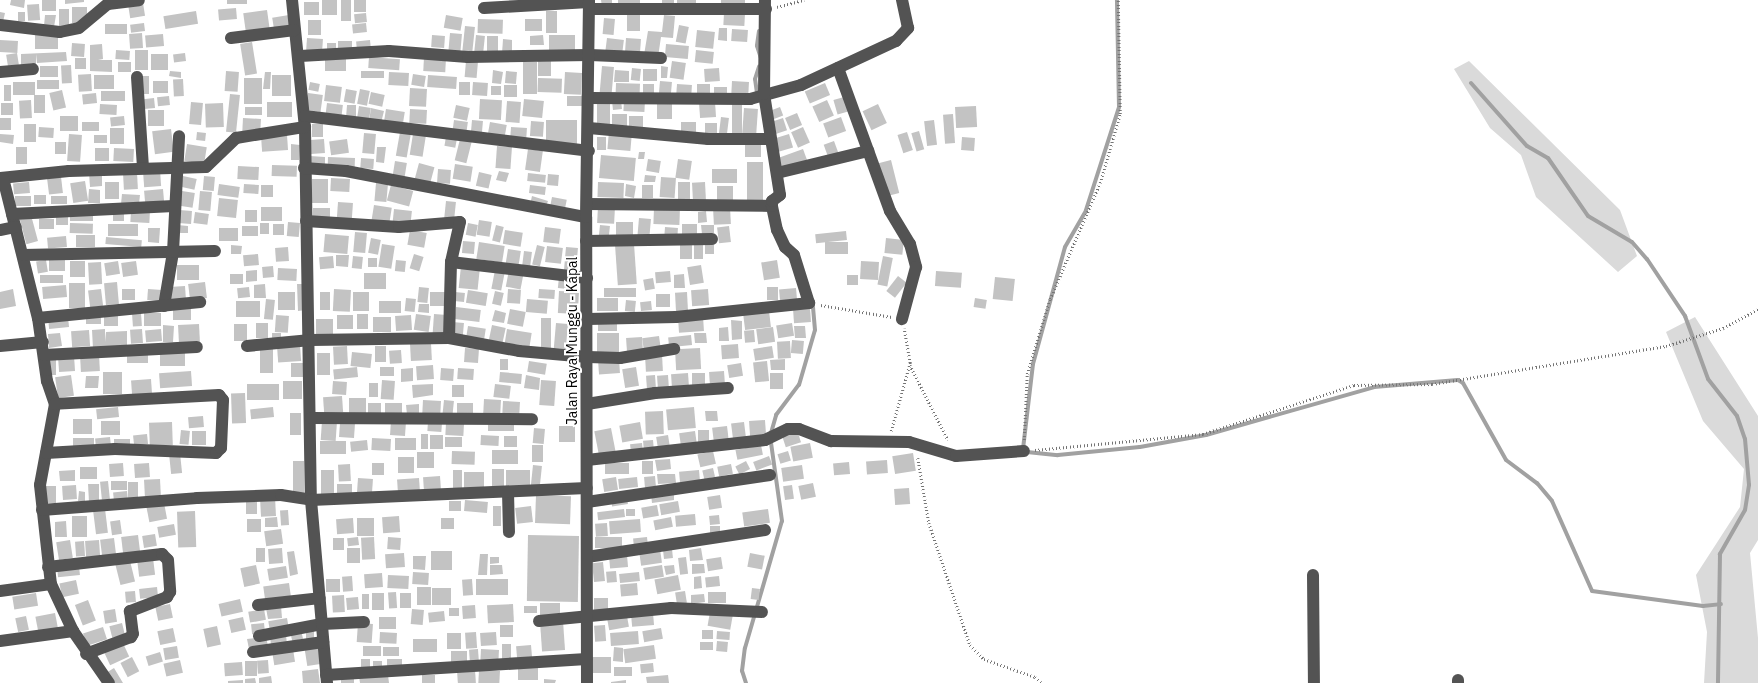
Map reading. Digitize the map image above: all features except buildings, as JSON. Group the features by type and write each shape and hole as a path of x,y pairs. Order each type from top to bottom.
{"street":[{"path":"0,25 60,32 79,28 108,4 139,0"},
{"path":"292,0 300,56 305,122 304,168 311,340 311,500 326,679 587,659"},
{"path":"590,98 750,99 801,85 896,41 908,28 908,15 902,0"},
{"path":"484,8 589,4 765,5 764,94 769,139 780,196 772,201 772,206 777,230 785,246 794,255 809,303 676,317 588,319"},
{"name":"Jalan Raya Munggu - Kapal","path":"587,683 588,319 586,204 590,98 589,4"},
{"path":"231,38 295,30"},
{"path":"300,56 390,51 494,57 590,55 660,58"},
{"path":"838,68 890,211 910,244 916,267 902,319"},
{"path":"0,72 33,70"},
{"path":"137,77 143,168"},
{"path":"109,683 86,654 51,584 40,485 55,404 47,381 44,349 23,255 1,178 178,166 206,167 236,138 305,122 589,151"},
{"path":"589,128 708,139 769,139"},
{"path":"164,306 173,252 179,136"},
{"path":"777,173 868,151"},
{"path":"304,168 346,171 586,217"},
{"path":"586,204 772,206"},
{"path":"0,230 14,220 174,206"},
{"path":"306,221 399,227 460,222 452,262 449,338"},
{"path":"586,241 712,239"},
{"path":"23,255 215,251"},
{"path":"452,262 587,278"},
{"path":"38,318 200,302"},
{"path":"247,346 311,340 449,338 519,351 588,357 620,358 674,349"},
{"path":"0,346 44,349 198,346"},
{"path":"587,404 655,393 728,388"},
{"path":"46,454 115,449 216,454 221,450 223,400 219,395 55,404"},
{"path":"311,418 532,419"},
{"path":"587,460 766,440 788,429 799,429 831,441 866,444 888,442 916,444 956,456 1024,451"},
{"path":"587,502 770,475"},
{"path":"42,510 247,496 280,495 311,500 587,488"},
{"path":"508,492 509,532"},
{"path":"587,557 765,530"},
{"path":"48,567 162,554 168,560 168,597 130,611 134,634 131,637 86,654"},
{"path":"1313,574 1314,683"},
{"path":"0,591 51,584"},
{"path":"258,605 320,598"},
{"path":"539,621 671,608 735,610 749,614 762,612"},
{"path":"259,636 322,624 364,622"},
{"path":"0,641 73,631"},
{"path":"253,652 323,642"}],"path":[{"path":"765,5 804,0"},
{"path":"1118,0 1120,114 1100,182 1050,299 1027,374 1024,451 1203,434 1354,385 1432,384 1666,346 1723,328 1758,309"},
{"path":"809,303 902,319 910,363 956,456"},
{"path":"888,442 910,363"},
{"path":"916,444 930,523 970,645 984,659 1035,677 1042,683"}],"shaded area":[{"path":"1469,61 1620,210 1637,256 1618,272 1536,197 1521,155 1490,128 1454,69"},
{"path":"1695,317 1758,416 1758,540 1750,553 1758,638 1758,683 1704,683 1707,632 1696,575 1740,507 1744,469 1703,421 1666,332"}],"waterway":[{"path":"1023,449 1033,364 1065,247 1085,213 1119,107 1117,0"},
{"path":"759,31 757,46 761,58"},
{"path":"757,93 755,79 759,67"},
{"path":"1471,83 1527,146 1548,158 1588,216 1632,242 1647,259 1685,316 1708,379 1737,416 1745,439 1749,485 1745,510 1720,554 1718,683"},
{"path":"771,433 776,415 799,385 815,330 813,306"},
{"path":"1027,452 1058,455 1140,447 1206,435 1374,387 1458,380 1463,383 1506,460 1537,483 1552,501 1592,591 1703,606 1721,604"},
{"path":"746,683 742,671 745,648 782,521 771,443"}]}
